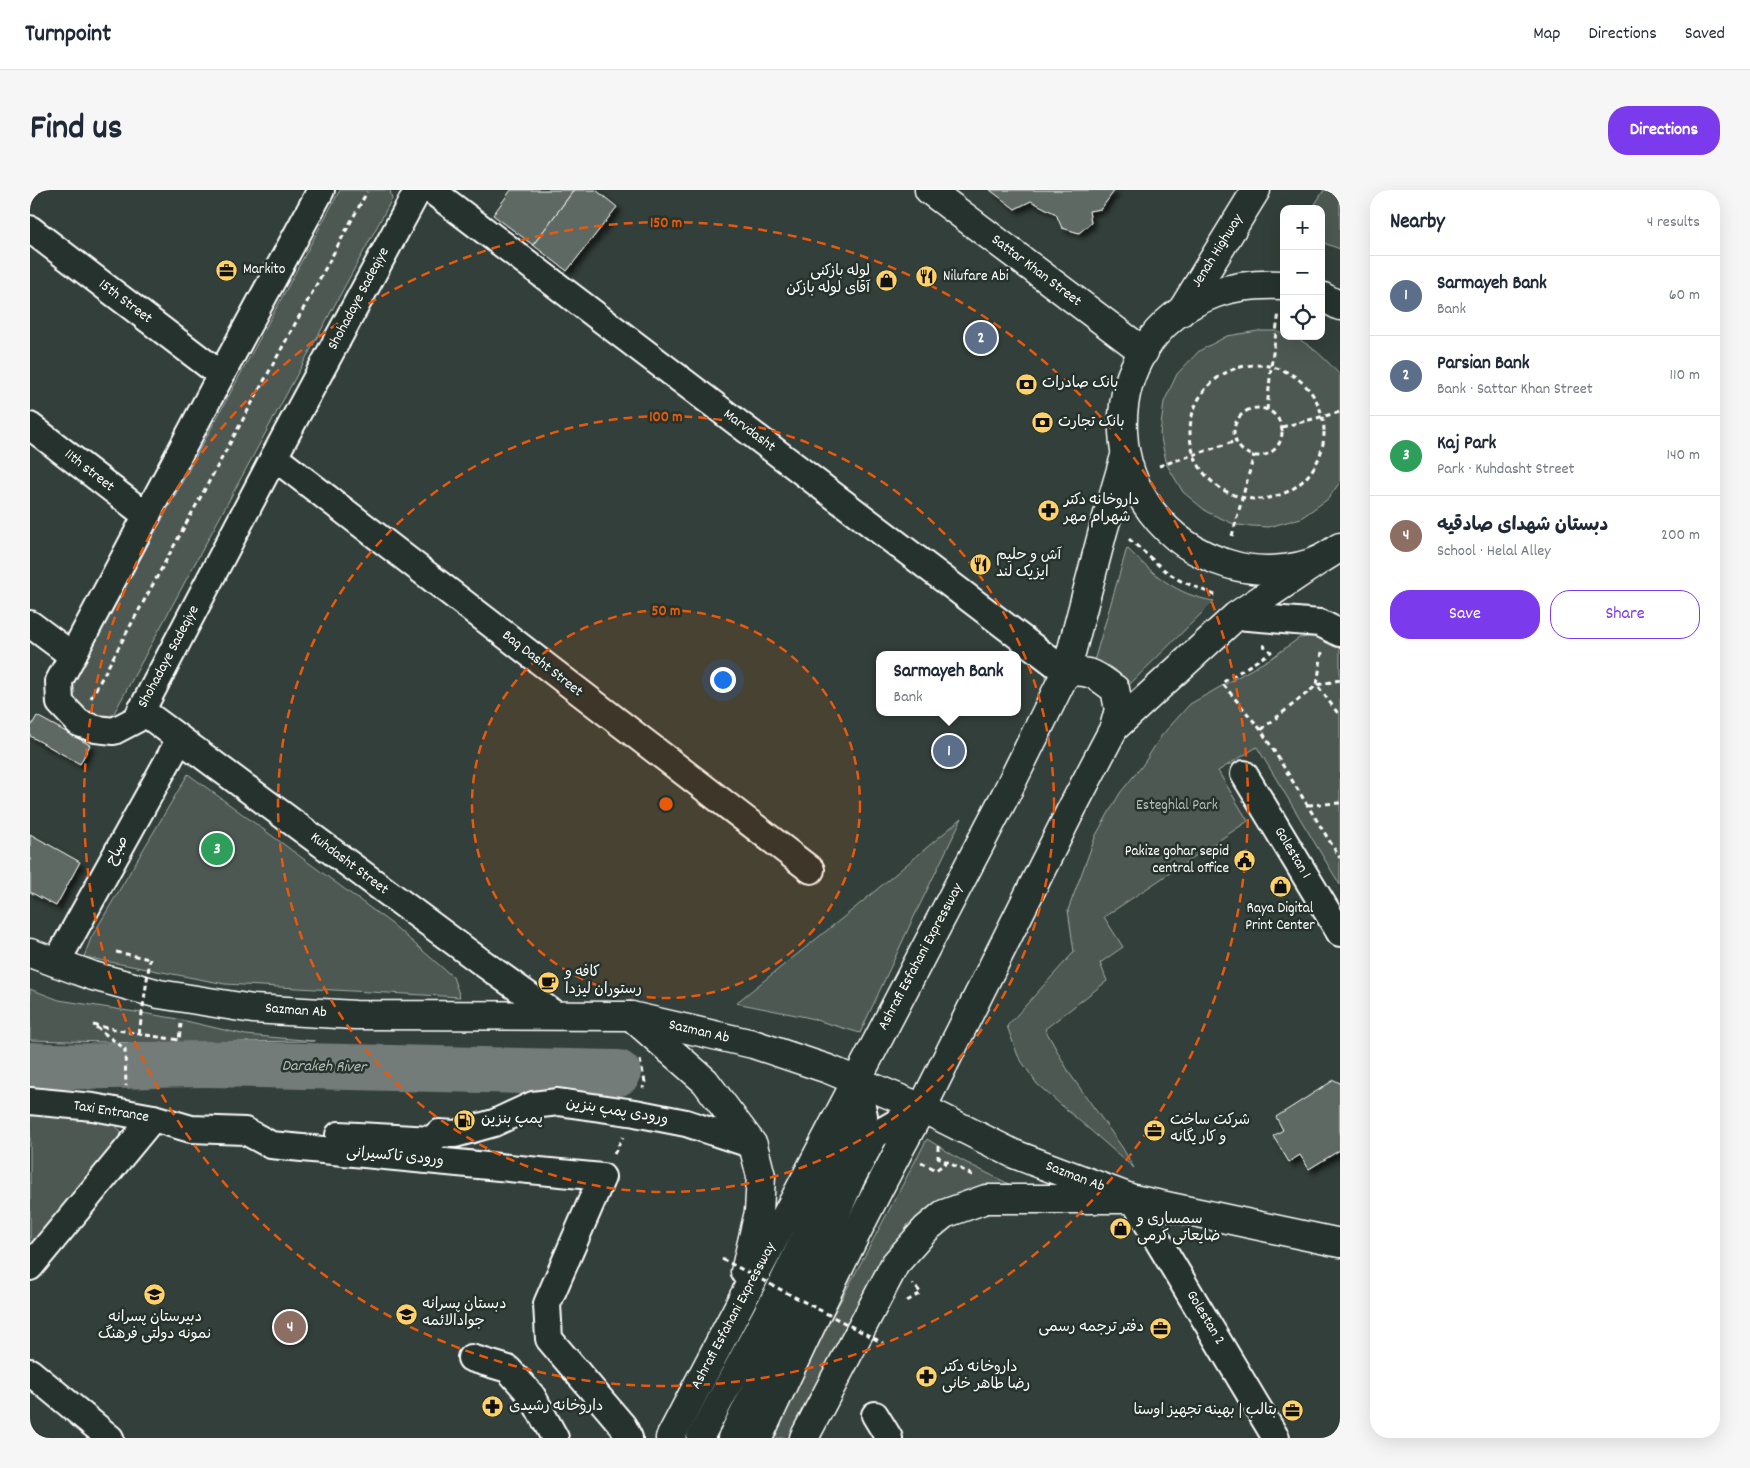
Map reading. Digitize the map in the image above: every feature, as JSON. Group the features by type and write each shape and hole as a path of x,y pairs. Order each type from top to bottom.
{"main road":[{"name":"Sattar Khan Street","path":"929,190 1144,352"},
{"name":"Jenah Highway","path":"1181,312 1256,190"},
{"path":"1280,285 1256,284 1217,292 1181,312 1160,330 1135,368 1124,402 1123,438 1128,465 1134,483 1148,507 1166,529 1187,546 1212,559 1238,567 1266,570 1294,567 1334,556"},
{"path":"1325,298 1340,306"},
{"name":"Ashrafi Esfahani Expressway","path":"670,1438 1006,796 1066,672 1103,531 1128,465"},
{"path":"1114,728 1228,607 1334,556"},
{"path":"758,1438 824,1298 898,1150 922,1108 1114,728 1120,709 1115,689 1085,670 1066,672"},
{"name":"Sazman Ab","path":"30,953 93,976 159,994 253,1009 355,1015 631,1016 753,1044 828,1069 922,1108 1014,1154 1133,1199 1340,1243"},
{"path":"631,1016 705,1081 753,1145 761,1176 759,1212 738,1307"},
{"path":"804,1438 895,1264 926,1230 944,1214 986,1199 1133,1199"}],"street":[{"name":"Shohadaye Sadeqiye","path":"321,190 59,681 60,703 79,723 96,729 114,731 137,719 274,457 418,190"},
{"name":"Marvdasht","path":"431,190 1066,672"},
{"name":"15th Street","path":"30,228 221,375"},
{"name":"11th street","path":"30,426 147,516"},
{"name":"Baq Dasht Street","path":"274,457 811,870"},
{"path":"1228,607 1320,623 1331,639"},
{"path":"30,624 73,656"},
{"name":"Kuhdasht Street","path":"141,710 557,1016"},
{"name":"صباح","path":"56,963 180,739"},
{"name":"Golestan 1","path":"1244,774 1340,933"},
{"path":"700,1438 777,1294 864,1116 857,1081"},
{"name":"Taxi Entrance","path":"30,1101 93,1107 153,1118 191,1129"},
{"name":"ورودی پمپ بنزین","path":"246,1131 432,1140 439,1133 455,1134 494,1123 532,1105 558,1102 635,1113 686,1123 753,1145"},
{"path":"731,1438 796,1305 851,1180 875,1135 922,1108"},
{"path":"30,1267 153,1118"},
{"name":"ورودی تاکسیرانی","path":"191,1129 246,1131 271,1145 602,1177 547,1304 549,1339 623,1426 629,1438"},
{"name":"Golestan 2","path":"1133,1199 1276,1438"},
{"path":"471,1358 508,1369 532,1396 555,1438"},
{"path":"30,1372 107,1437"},
{"path":"875,1414 889,1438"}],"path":[{"path":"92,698 367,192"},
{"path":"1267,410 1271,367 1282,295"},
{"path":"1250,366 1271,367 1292,375 1310,390 1321,410 1322,416 1325,432 1321,455 1310,475 1293,490 1272,498 1249,499 1227,492 1210,480 1194,455 1191,442 1191,420 1198,400 1211,383 1229,371 1250,366"},
{"path":"1252,409 1267,410 1274,414 1282,427 1282,434 1276,448 1270,453 1254,455 1247,453 1240,448 1236,441 1236,425 1239,418 1245,412 1252,409"},
{"path":"1282,427 1340,412"},
{"path":"1128,465 1167,464 1236,441"},
{"path":"1224,563 1254,455"},
{"path":"1129,539 1178,580 1228,607"},
{"path":"1317,684 1331,639"},
{"path":"1260,642 1271,652 1222,683 1261,730 1340,858"},
{"path":"1261,730 1317,684 1340,680"},
{"path":"1317,684 1340,716"},
{"path":"1308,805 1340,803"},
{"path":"112,951 150,959 139,1034"},
{"path":"126,1091 125,1049 93,1025 179,1040"},
{"path":"938,1146 938,1157 978,1178"},
{"path":"916,1159 936,1170 947,1162"},
{"path":"722,1260 883,1343"}],"green space":[{"path":"340,190 390,190 392,199 113,715 95,723 66,697"},
{"path":"1324,190 1340,190 1340,249 1325,243 1325,205 1315,205"},
{"path":"1258,331 1276,331 1280,332 1280,340 1300,340 1308,345 1340,375 1340,482 1328,499 1301,518 1269,527 1236,525 1207,512 1183,492 1167,465 1160,434 1164,402 1177,374 1199,351 1227,336"},
{"path":"1127,548 1166,582 1188,594 1214,601 1125,689 1118,672 1104,667 1092,668"},
{"name":"Esteghlal Park","path":"1299,638 1332,638 1340,643 1340,885 1257,747 1218,771 1248,821 1104,917 1123,947 1100,963 1107,981 1045,1029 1070,1074 1122,1147 1134,1168 1037,1084 1018,1056 1007,1026 1074,952 1068,910 1096,835 1120,793 1142,766 1162,735 1190,704 1273,657"},
{"path":"188,774 392,924 453,977 460,997 225,984 84,957 91,938"},
{"path":"962,818 860,1033 806,1017 736,1003 850,912"},
{"path":"30,989 59,1000 173,1018 246,1035 315,1041 143,1043 30,1040"},
{"path":"30,1113 83,1115 97,1118 109,1122 119,1129 125,1138 30,1276"},
{"path":"927,1139 961,1160 1021,1190 952,1199 908,1224 796,1438 772,1438 817,1345"}],"building":[{"path":"511,190 574,190 533,245 493,215"},
{"path":"574,190 596,190 617,207 567,271 533,245"},
{"path":"990,190 1115,190 1101,209 1089,211 1091,223 1079,233 1062,228 1056,214 1031,201 1015,209"},
{"path":"37,716 90,745 80,764 30,736 30,728"},
{"path":"30,834 80,862 56,906 30,892"},
{"path":"1334,1080 1340,1083 1340,1150 1309,1169 1300,1155 1289,1162 1273,1136 1283,1130 1276,1117"}],"waterway":[{"name":"Darakeh River","path":"30,1065 208,1064 618,1073"}],"place":[{"name":"Markito","path":"227,270"},
{"name":"Nilufare Abi","path":"927,277"},
{"name":"لوله بازکنی آقای لوله بازکن","path":"886,281"},
{"name":"Parsian Bank","path":"981,338"},
{"name":"بانک صادرات","path":"1026,384"},
{"name":"بانک تجارت","path":"1042,423"},
{"name":"داروخانه دکتر شهرام مهر","path":"1048,510"},
{"name":"آش و حلیم ایزیک لند","path":"980,565"},
{"name":"Sarmayeh Bank","path":"949,751"},
{"name":"Kaj Park","path":"217,849"},
{"name":"Pakize gohar sepid central office","path":"1245,861"},
{"name":"Raya Digital Print Center","path":"1280,886"},
{"name":"کافه و رستوران لیزدا","path":"549,982"},
{"name":"پمپ بنزین","path":"465,1120"},
{"name":"شرکت ساخت و کار یگانه","path":"1154,1130"},
{"name":"سمساری و ضایعاتی کرمی","path":"1121,1229"},
{"name":"دبيرستان پسرانه نمونه دولتی فرهنگ","path":"155,1295"},
{"name":"دبستان پسرانه جوادالائمه","path":"406,1314"},
{"name":"دبستان شهدای صادقیه","path":"290,1327"},
{"name":"دفتر ترجمه رسمی","path":"1160,1328"},
{"name":"داروخانه دکتر رضا طاهر خانی","path":"926,1377"},
{"name":"داروخانه رشیدی","path":"493,1407"},
{"name":"بتالب | بهینه تجهیز اوستا","path":"1293,1411"}]}
